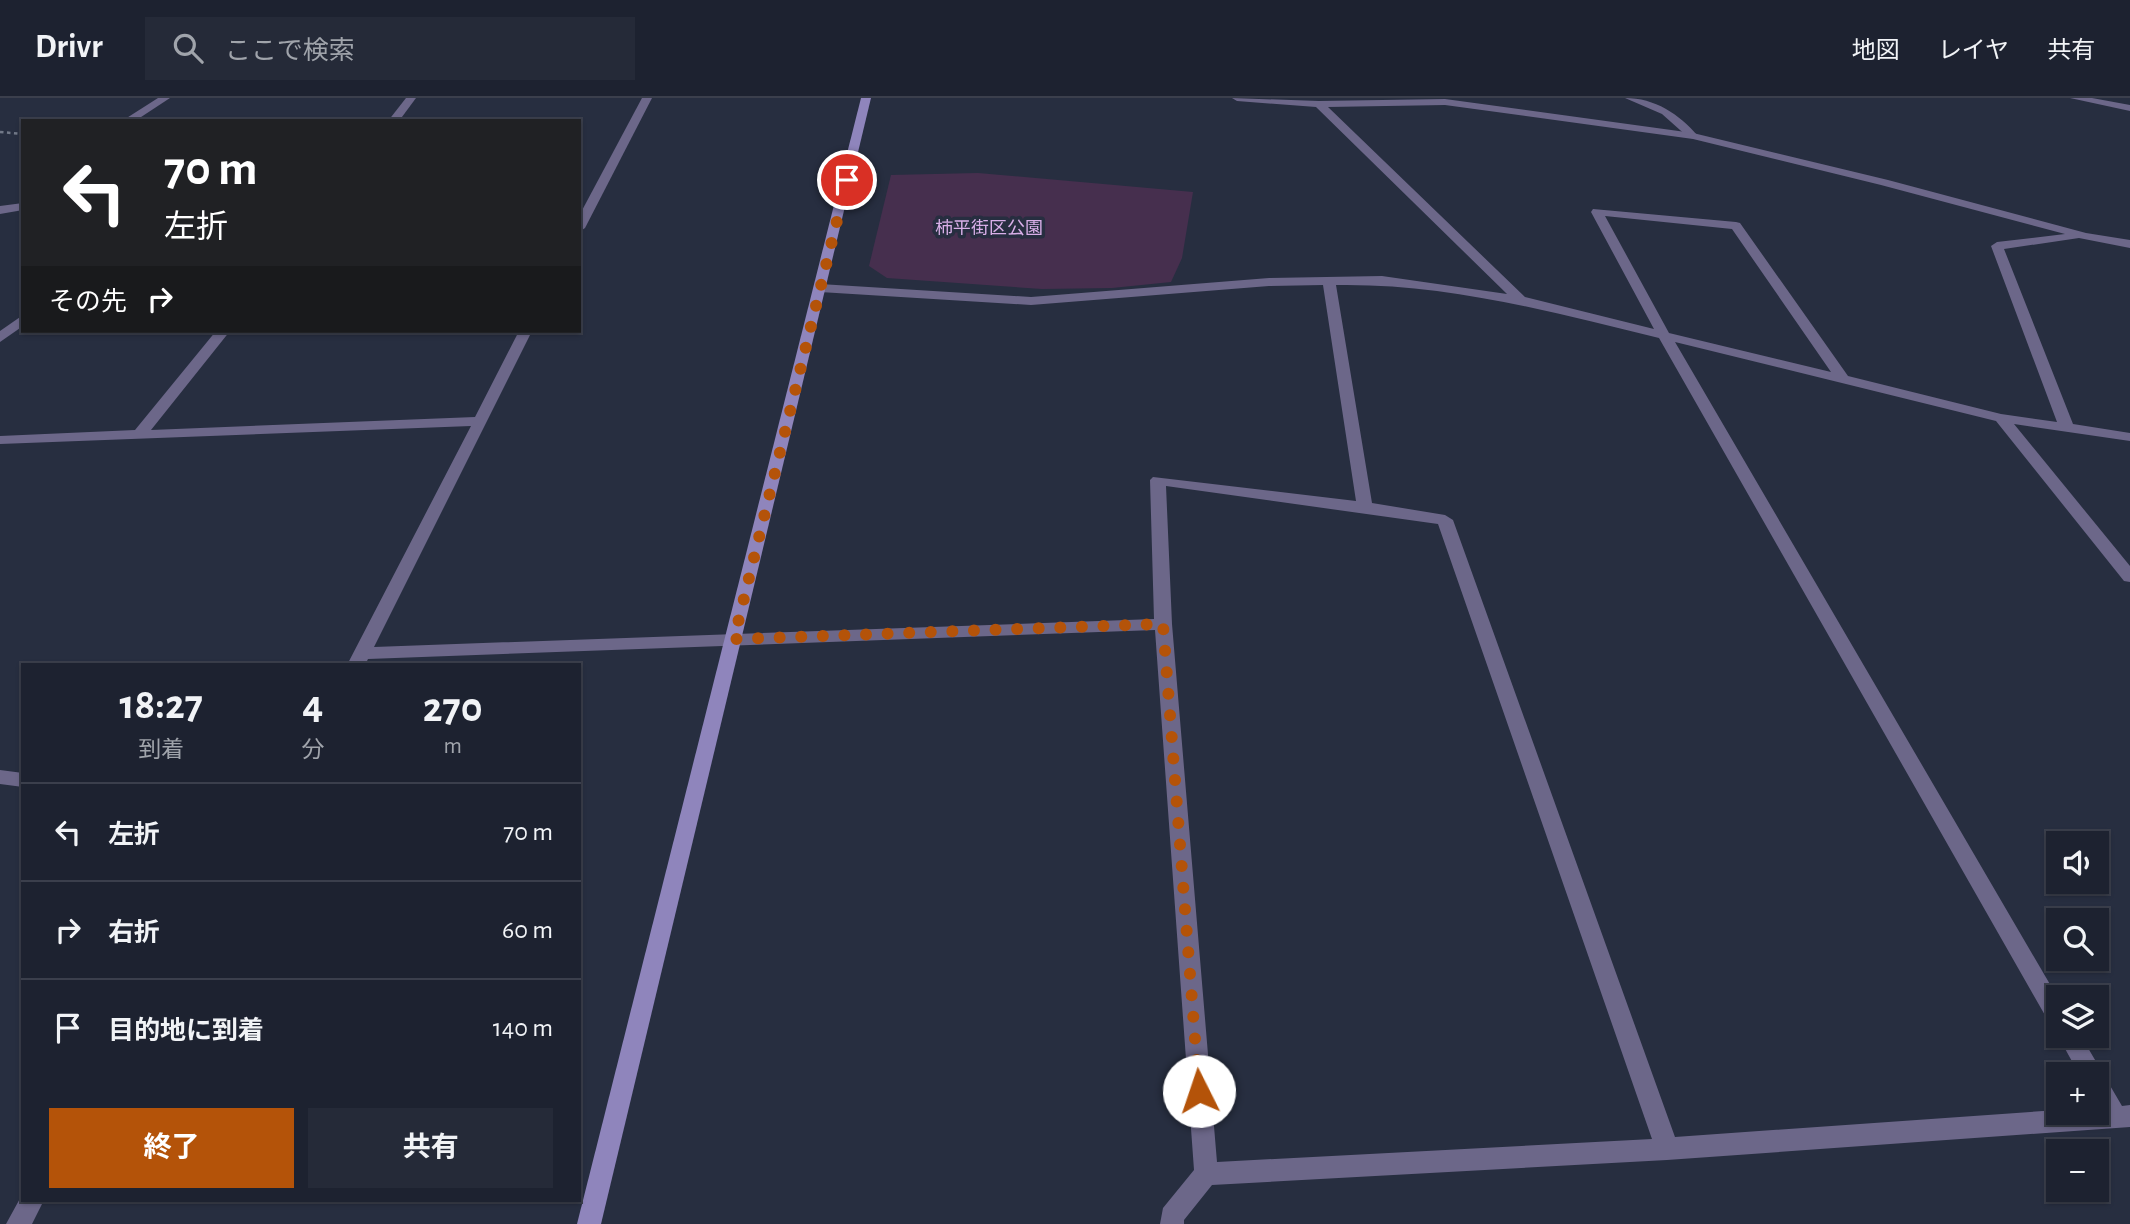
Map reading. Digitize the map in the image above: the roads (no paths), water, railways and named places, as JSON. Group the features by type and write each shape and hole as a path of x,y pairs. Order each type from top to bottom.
{"street":[{"path":"130,119 165,98"},
{"path":"395,119 411,98"},
{"path":"581,224 647,98"},
{"path":"589,1224 866,98"},
{"path":"1237,98 1318,104 1445,102 1693,136 1884,182 2085,236 2130,244"},
{"path":"1629,98 1665,112 1693,136"},
{"path":"2076,98 2130,108"},
{"path":"1318,104 1520,300"},
{"path":"0,210 21,206"},
{"path":"1843,379 1737,226 1597,212 1665,337 2046,996"},
{"path":"2067,428 1997,246 2085,236"},
{"path":"820,288 1031,301 1269,282 1382,280 1520,300 2001,418 2130,437"},
{"path":"1329,281 1365,507"},
{"path":"0,338 21,321"},
{"path":"139,435 221,333"},
{"path":"525,333 360,659 734,639 1163,624"},
{"path":"2001,418 2130,577"},
{"path":"0,440 479,421"},
{"path":"1172,1224 1171,1216 1206,1174 1163,624 1158,480 1445,520 1667,1149"},
{"path":"0,777 21,780"},
{"path":"2109,1099 2123,1116"},
{"path":"1206,1174 1667,1149 2123,1116"},
{"path":"18,1224 31,1202"}],"park label":[{"name":"柿平街区公園","path":"989,229"}]}
